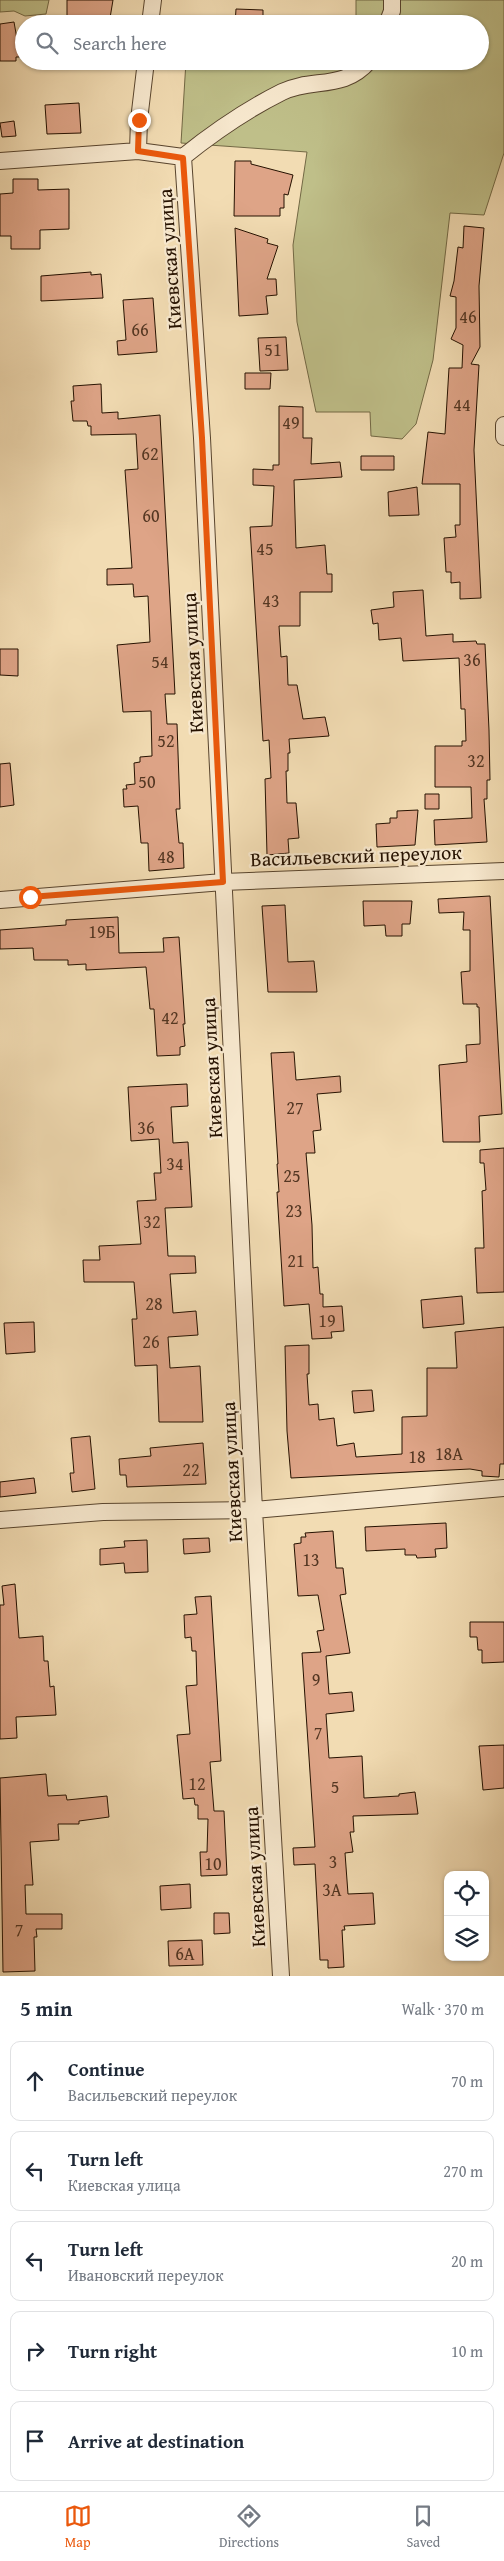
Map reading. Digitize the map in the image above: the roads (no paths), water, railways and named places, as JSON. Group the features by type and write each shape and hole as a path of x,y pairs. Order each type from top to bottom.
{"street":[{"path":"151,15 153,0"},
{"path":"390,15 392,0"},
{"path":"138,151 139,120 145,70"},
{"path":"0,161 138,151 183,158 216,130 283,91 308,85 340,82 362,70"},
{"name":"Киевская улица","path":"183,158 202,438 254,1510 281,1976"},
{"path":"504,425 504,437"},
{"name":"Васильевский переулок","path":"0,900 223,882 504,870"},
{"path":"0,1520 103,1512 254,1510 504,1488"}]}
